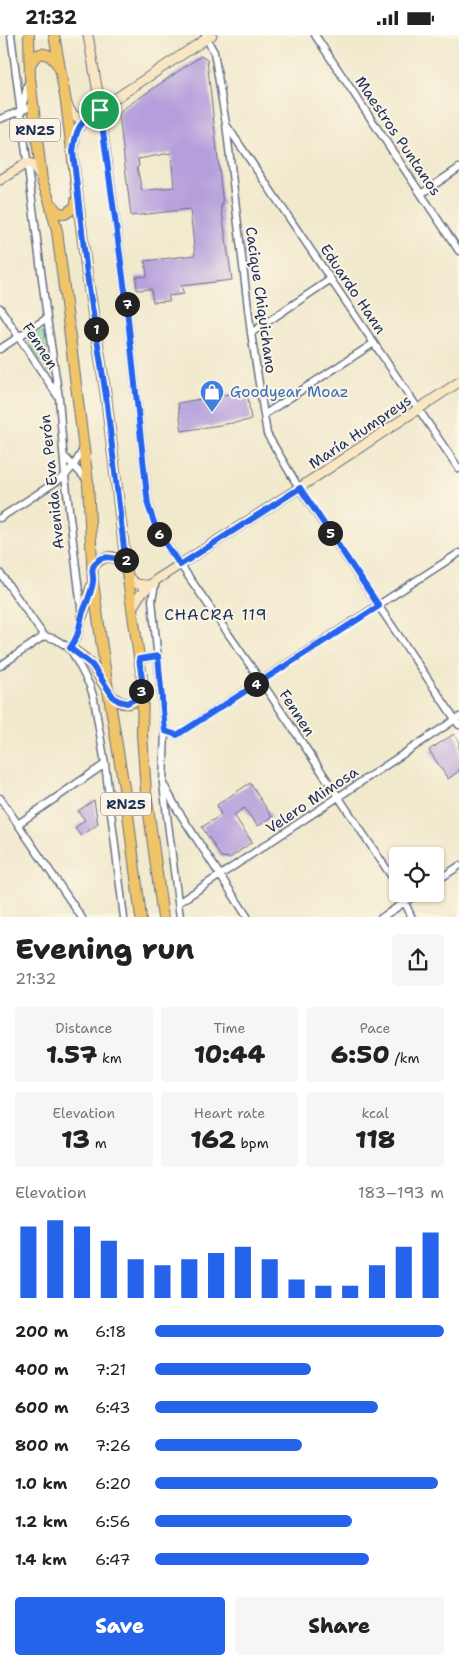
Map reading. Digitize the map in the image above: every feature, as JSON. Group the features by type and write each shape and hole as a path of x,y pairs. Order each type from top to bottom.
{"main road":[{"name":"RN25","path":"29,35 30,78 42,181 58,231 88,481 93,582 141,917"},
{"name":"RN25","path":"54,35 62,72 73,152 87,275 106,396 143,685 142,734 146,792 163,917"},
{"path":"30,65 37,55 49,55 54,58 62,72"},
{"path":"49,199 57,213 66,214 75,207 78,189"},
{"path":"92,568 104,558 112,557 120,559 127,570"},
{"path":"82,616 93,582"},
{"path":"70,648 92,665 108,690 119,701 127,703 139,697 143,685"}],"street":[{"name":"Avenida Eva Perón","path":"11,35 59,398 65,476 82,616 77,638 70,648"},
{"path":"88,35 100,110"},
{"name":"Maestros Puntanos","path":"316,35 459,251"},
{"path":"73,152 76,132 84,119 208,36"},
{"name":"Cacique Chiquichano","path":"208,36 214,52 226,124 251,333 267,434 300,488 458,720"},
{"path":"21,111 30,78"},
{"path":"66,102 72,114 78,119 84,119"},
{"path":"0,119 33,106"},
{"name":"Fennen","path":"100,110 125,291 148,505 157,531 261,681 389,874"},
{"name":"Eduardo Hann","path":"226,124 459,469"},
{"path":"0,180 27,163 32,164 37,170 42,181"},
{"path":"421,194 459,168"},
{"path":"251,333 331,279"},
{"name":"Fennen","path":"0,308 59,398"},
{"path":"0,349 47,318"},
{"path":"264,414 374,343"},
{"name":"María Humpreys","path":"132,608 140,595 153,583 459,382"},
{"path":"0,518 65,476 84,447"},
{"path":"64,456 88,481"},
{"path":"165,731 177,735 459,553"},
{"path":"127,570 133,582 137,585 153,583 152,600 165,731 163,784 180,917"},
{"path":"0,573 44,636 55,639 70,648 90,685 105,764 124,917"},
{"path":"0,666 44,636"},
{"path":"139,659 158,656"},
{"name":"Velero Mimosa","path":"178,903 458,720"},
{"path":"18,824 105,764"},
{"path":"163,784 177,809 248,917"},
{"path":"0,798 80,917"},
{"path":"444,876 459,866"},
{"path":"381,917 404,902 412,917"}],"green space":[{"path":"44,331 49,374 27,339"}],"building":[{"path":"201,56 207,60 223,205 221,205 232,280 181,286 184,294 168,296 170,301 153,302 151,289 137,290 136,277 147,276 145,261 195,255 190,209 131,216 119,115 123,109","holes":["171,153 174,187 142,191 137,167 139,166 138,159"]},
{"path":"247,391 251,420 182,431 178,403"},
{"path":"454,734 459,742 459,771 448,779 429,750"},
{"path":"250,783 272,817 258,826 244,808 234,815 252,842 230,858 221,857 202,827 221,815 217,805"},
{"path":"94,800 98,824 81,836 75,828 85,820 78,811"}],"place":[{"name":"Goodyear Moaz","path":"212,413"}],"district":[{"name":"CHACRA 119","path":"216,614"}],"route":[{"path":"100,110 125,291 146,469 148,505 157,531 180,565 300,488 379,606 177,735 165,731 158,656 139,659 143,685 139,697 135,701 127,703 114,698 92,665 70,648 80,631 82,616 93,582 92,568 104,558 112,557 120,559 126,565 106,396 87,275 73,152 78,128 84,119 100,110"}]}
